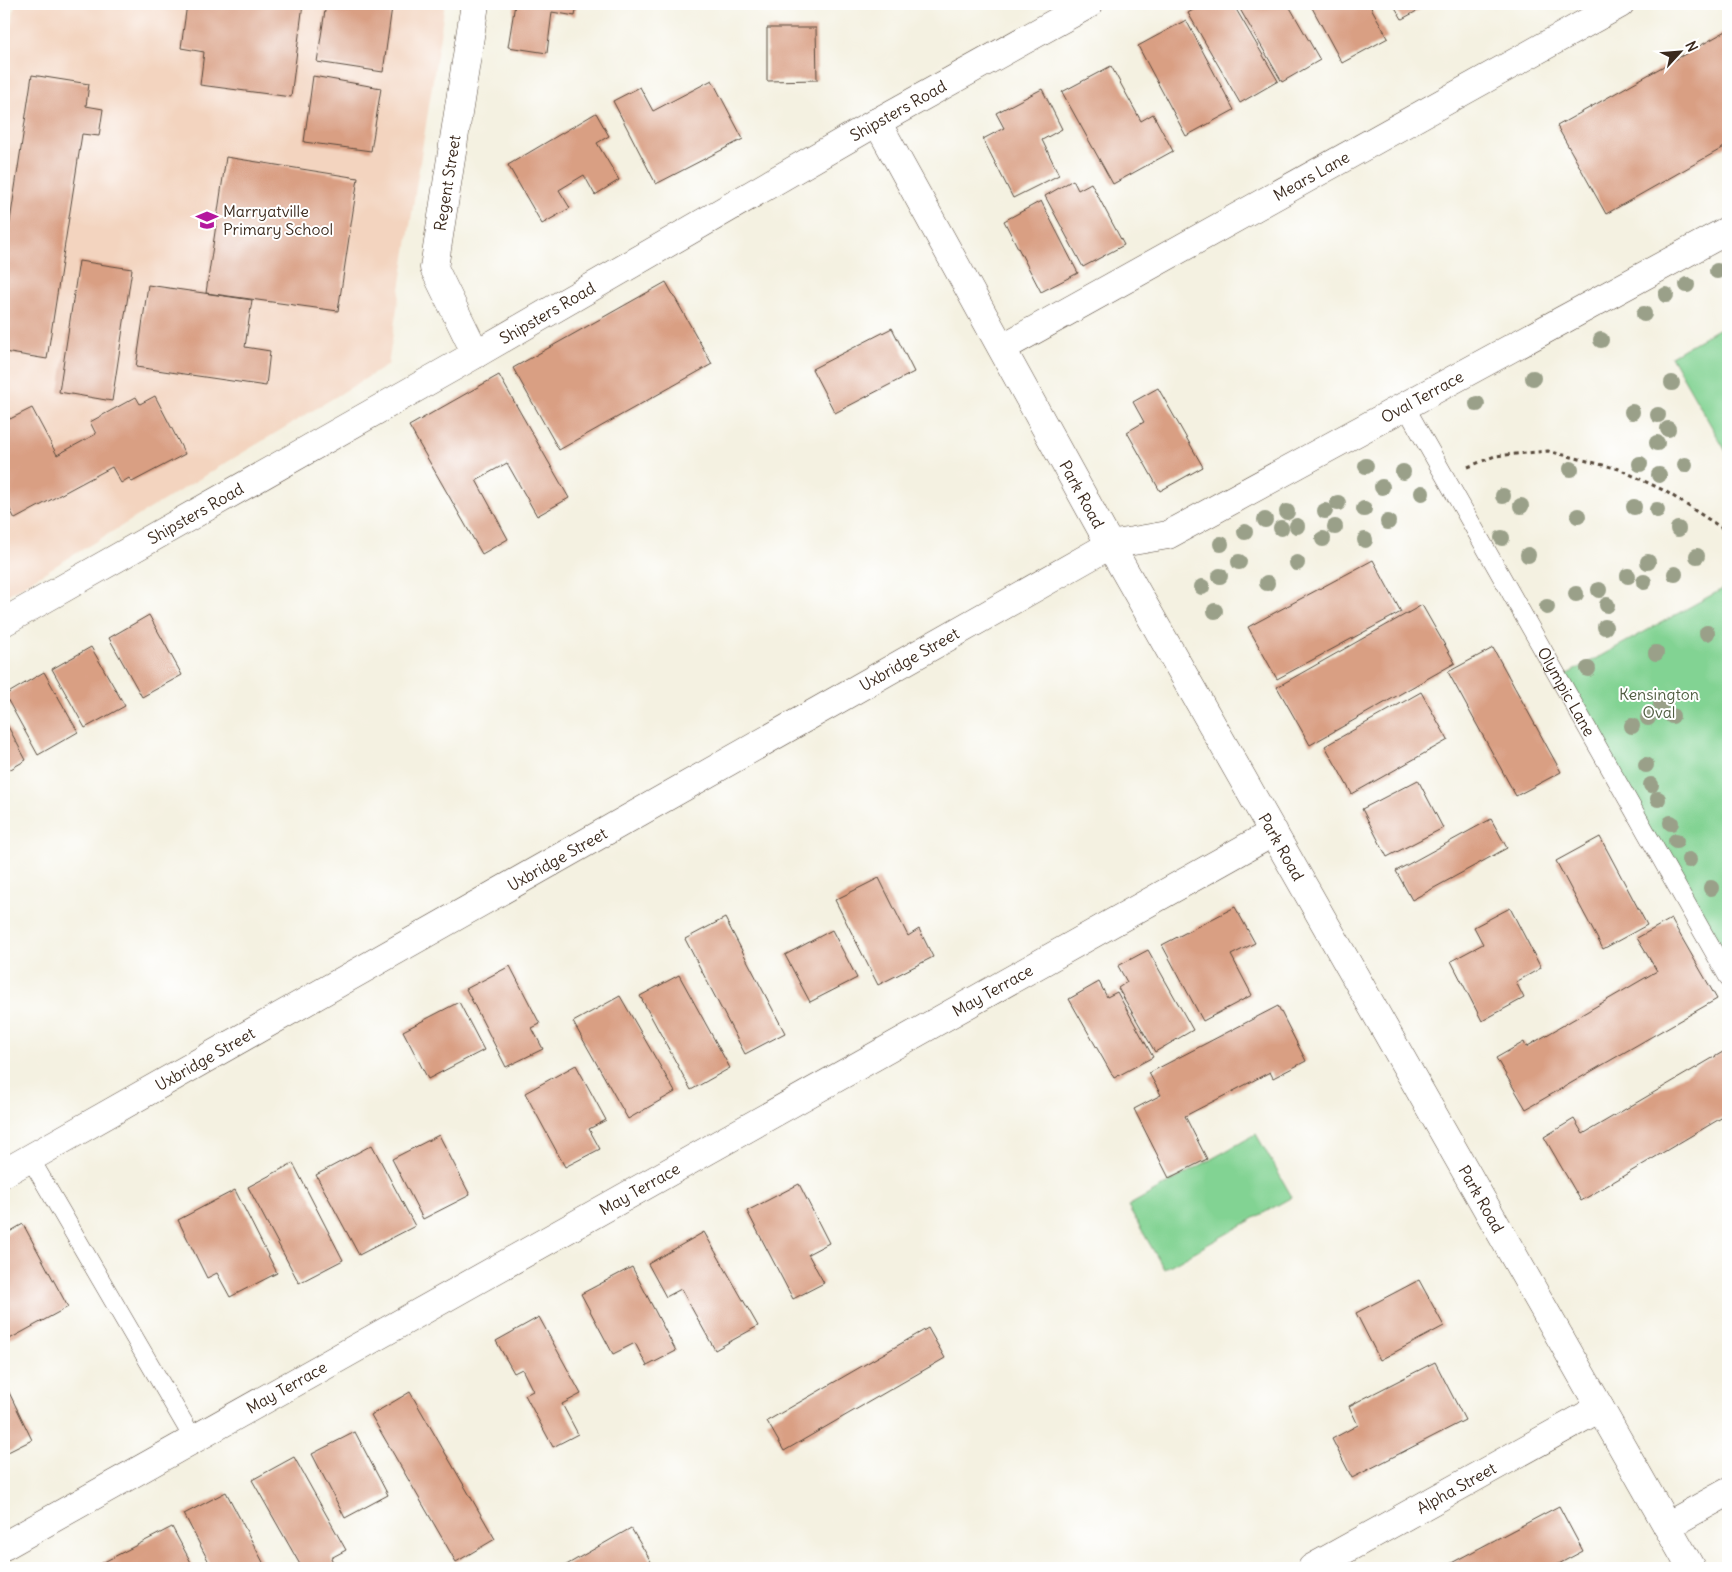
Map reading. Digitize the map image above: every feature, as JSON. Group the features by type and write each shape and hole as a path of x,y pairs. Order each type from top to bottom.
{"street":[{"name":"Regent Street","path":"475,4 434,268 476,354"},
{"name":"Shipsters Road","path":"4,622 476,354 877,122 1090,4"},
{"name":"Mears Lane","path":"1002,348 1620,4"},
{"name":"Park Road","path":"877,122 1110,546 1691,1568"},
{"name":"Oval Terrace","path":"1110,546 1168,535 1728,230"},
{"name":"Uxbridge Street","path":"4,1173 1110,546"},
{"name":"May Terrace","path":"4,1546 1274,832"},
{"name":"Alpha Street","path":"1312,1568 1600,1408"},
{"path":"1668,1526 1728,1492"}],"lane":[{"name":"Olympic Lane","path":"1405,406 1728,976"},
{"path":"30,1158 194,1440"}],"path":[{"path":"1444,475 1495,456 1548,451 1619,469 1665,491 1728,532"}],"shaded area":[{"name":"Marryatville Primary School","path":"15,4 445,4 388,365 4,597 4,75"}],"green space":[{"path":"1728,323 1728,455 1671,356"},
{"name":"Kensington Oval","path":"1728,586 1728,973 1564,676"},
{"path":"1256,1134 1292,1197 1164,1269 1128,1206"}],"building":[{"path":"187,4 303,4 291,97 200,85 204,52 181,48"},
{"path":"326,4 368,4 392,7 383,72 317,62"},
{"path":"515,4 577,4 575,16 552,12 547,53 508,47"},
{"path":"1203,4 1207,4 1210,9 1219,4 1233,4 1278,81 1240,103 1188,13"},
{"path":"1237,4 1288,4 1320,60 1282,82"},
{"path":"1310,4 1369,4 1388,38 1342,63"},
{"path":"1393,4 1430,4 1402,19"},
{"path":"1186,20 1234,110 1186,136 1138,46"},
{"path":"767,28 816,28 817,80 767,81"},
{"path":"1728,30 1728,145 1606,214 1557,126"},
{"path":"1111,66 1141,121 1153,114 1173,151 1113,184 1062,92"},
{"path":"32,75 89,84 86,106 103,109 99,136 82,134 47,359 4,352 4,261"},
{"path":"313,76 381,88 371,151 304,142"},
{"path":"712,80 743,139 656,184 613,101 640,87 653,111"},
{"path":"1042,89 1062,129 1042,140 1059,175 1013,198 983,139 1004,128 996,113"},
{"path":"596,113 609,136 597,143 619,180 595,195 584,175 559,190 570,208 542,224 508,165"},
{"path":"226,157 358,178 338,311 206,293"},
{"path":"1073,180 1078,190 1091,183 1124,245 1083,267 1045,196"},
{"path":"1041,201 1078,273 1041,292 1004,221"},
{"path":"79,261 132,269 112,401 59,392"},
{"path":"666,282 712,364 559,450 513,368"},
{"path":"148,285 252,300 245,347 270,351 266,386 136,367"},
{"path":"892,328 914,372 835,413 812,369"},
{"path":"499,375 569,498 537,516 507,463 476,480 508,539 482,554 409,426"},
{"path":"1158,388 1203,467 1160,491 1127,432 1144,422 1133,402"},
{"path":"155,396 185,454 132,482 129,478 121,483 112,467 15,519 4,498 4,411 10,419 32,408 57,455 96,434 90,422 136,397 140,404"},
{"path":"1373,560 1401,612 1277,679 1248,627"},
{"path":"1422,605 1455,663 1310,745 1277,687"},
{"path":"149,615 182,675 142,697 109,638"},
{"path":"91,647 125,706 85,728 52,669"},
{"path":"1493,648 1561,772 1516,796 1448,672"},
{"path":"44,672 78,732 38,755 5,695"},
{"path":"1421,692 1448,740 1352,794 1325,746"},
{"path":"4,719 26,760 4,773"},
{"path":"1418,780 1443,828 1387,857 1362,809"},
{"path":"1491,819 1507,848 1412,900 1396,871"},
{"path":"1600,837 1647,925 1603,949 1556,861"},
{"path":"879,878 908,936 919,929 933,957 878,985 835,900"},
{"path":"1235,907 1255,943 1231,955 1252,995 1203,1021 1162,945"},
{"path":"1510,908 1541,968 1516,982 1524,998 1482,1021 1451,961 1483,944 1474,927"},
{"path":"725,918 785,1033 745,1054 685,939"},
{"path":"1671,919 1717,999 1526,1109 1496,1058 1524,1042 1526,1047 1657,971 1637,938"},
{"path":"832,930 857,978 810,1002 785,955"},
{"path":"1148,950 1193,1030 1155,1052 1118,988 1127,982 1118,966"},
{"path":"510,966 540,1024 532,1028 543,1049 506,1067 466,989"},
{"path":"679,975 730,1068 691,1090 640,996"},
{"path":"1099,982 1107,997 1117,992 1153,1057 1114,1078 1069,999"},
{"path":"620,996 675,1092 628,1119 573,1022"},
{"path":"459,1002 484,1050 428,1079 403,1031"},
{"path":"1278,1006 1306,1061 1273,1078 1270,1072 1185,1116 1207,1159 1169,1178 1134,1109 1161,1095 1149,1073"},
{"path":"1728,1049 1728,1114 1581,1201 1544,1137 1574,1119 1583,1134"},
{"path":"576,1065 606,1120 589,1129 600,1149 565,1167 525,1093"},
{"path":"439,1135 470,1195 423,1219 392,1159"},
{"path":"372,1145 415,1226 359,1255 316,1175"},
{"path":"293,1163 343,1260 299,1283 248,1187"},
{"path":"799,1184 829,1243 808,1254 824,1283 793,1299 747,1211"},
{"path":"235,1190 277,1273 230,1297 217,1273 207,1278 178,1220"},
{"path":"23,1224 68,1307 4,1342 4,1235"},
{"path":"704,1232 758,1326 715,1350 681,1289 666,1297 648,1264"},
{"path":"632,1267 676,1351 647,1366 635,1343 613,1354 581,1294"},
{"path":"1419,1280 1444,1326 1380,1360 1356,1313"},
{"path":"539,1317 581,1394 562,1404 578,1434 553,1447 525,1395 533,1391 522,1369 514,1373 496,1341"},
{"path":"928,1328 945,1358 784,1451 767,1421"},
{"path":"1435,1362 1465,1420 1352,1478 1332,1439 1358,1425 1349,1406"},
{"path":"4,1382 32,1440 4,1454"},
{"path":"410,1392 495,1539 456,1562 371,1415"},
{"path":"355,1432 388,1495 345,1518 312,1454"},
{"path":"294,1457 346,1550 331,1558 336,1568 302,1568 252,1480"},
{"path":"226,1492 266,1568 212,1568 184,1514"},
{"path":"1559,1506 1583,1551 1551,1568 1442,1568"},
{"path":"172,1527 194,1568 105,1568 102,1563"},
{"path":"631,1528 653,1565 647,1568 561,1568"}],"place":[{"name":"Marryatville Primary School","path":"207,220"}]}
